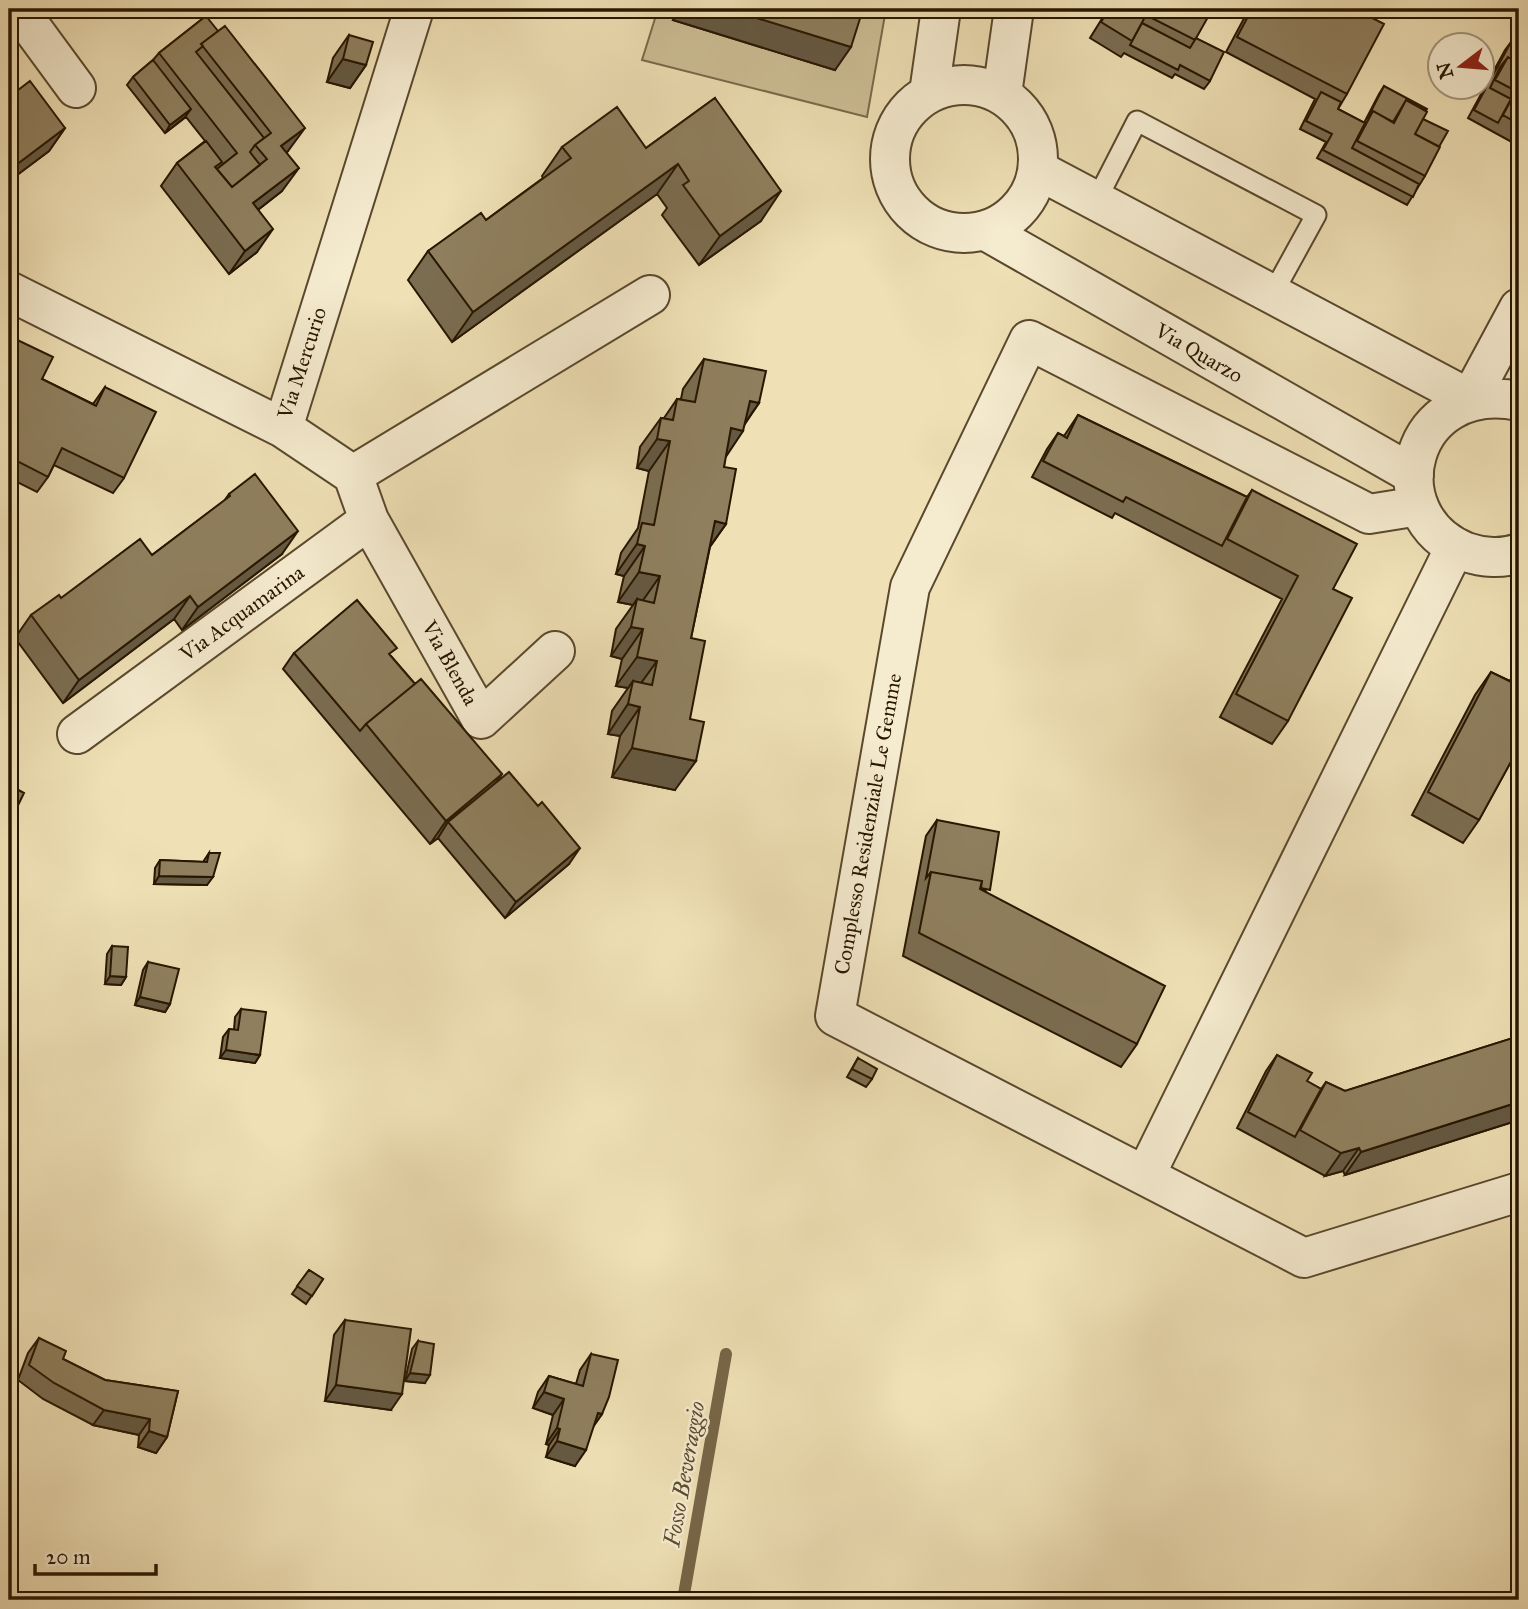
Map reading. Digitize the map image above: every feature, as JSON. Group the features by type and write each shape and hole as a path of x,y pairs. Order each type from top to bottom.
{"street":[{"path":"18,9 76,88"},
{"name":"Via Mercurio","path":"9,291 283,428 414,9"},
{"path":"929,93 941,9"},
{"path":"1002,94 1014,9"},
{"path":"952,85 978,85 1002,94 1019,108 1032,126 1038,148 1038,170 1032,191 1021,208 1005,222 985,231 965,234 945,231 926,223 910,210 897,192 890,170 891,147 897,126 910,107 929,93 952,85"},
{"path":"1038,170 1471,399"},
{"name":"Via Quarzo","path":"985,231 1416,490"},
{"path":"353,475 650,295"},
{"path":"1471,399 1519,308"},
{"name":"Complesso Residenziale Le Gemme","path":"1416,490 1369,514 1029,340 909,587 835,1016 1304,1258 1519,1192"},
{"path":"1518,556 1474,555 1455,547 1428,522 1416,490 1418,451 1430,428 1448,411 1471,399 1496,396 1519,401"},
{"path":"283,428 353,475 369,520"},
{"name":"Via Blenda","path":"369,520 481,719 555,650"},
{"name":"Via Acquamarina","path":"77,734 369,520"},
{"path":"1145,1176 1455,547"}],"lane":[{"path":"1096,201 1137,121 1316,215 1272,295"}],"shaded area":[{"path":"658,9 886,9 867,117 642,60"}],"building":[{"path":"728,9 863,9 851,47"},
{"path":"1109,9 1212,10 1195,40 1146,15 1132,41 1101,22"},
{"path":"1252,9 1355,9 1384,24 1347,94 1237,37"},
{"path":"206,16 218,31 201,44 203,46 196,52 264,138 250,152 260,165 232,187 217,169 237,153 159,53"},
{"path":"1142,23 1190,48 1196,38 1224,52 1210,81 1180,65 1178,70 1130,45"},
{"path":"225,26 305,128 281,146 299,168 253,203 273,229 245,251 177,163 206,141 222,162 215,167 232,187 267,159 255,145 271,133 201,44"},
{"path":"349,35 373,42 366,65 343,59"},
{"path":"1511,42 1519,46 1519,64 1508,57 1496,75 1496,70"},
{"path":"1508,57 1519,64 1519,124 1503,115 1516,91 1496,78"},
{"path":"153,60 191,109 170,125 133,77"},
{"path":"30,81 65,128 12,168 9,163 9,97"},
{"path":"1384,86 1427,109 1426,111 1406,100 1393,122 1373,111 1367,119"},
{"path":"1496,91 1511,99 1498,123 1474,110 1478,102 1496,102"},
{"path":"1321,92 1341,102 1338,109 1365,123 1352,148 1419,184 1413,197 1323,150 1332,134 1306,121"},
{"path":"715,98 781,191 720,236 683,185 689,181 678,164 473,312 428,251 481,213 486,220 571,158 562,147 617,107 646,148"},
{"path":"1406,100 1427,112 1415,134 1440,147 1425,176 1357,141 1373,111 1394,123"},
{"path":"1423,119 1448,131 1439,147 1415,134"},
{"path":"9,336 53,357 42,379 96,406 105,387 156,412 124,478 62,448 48,477 9,457 9,446 17,429 9,426"},
{"path":"704,359 766,371 759,403 750,401 743,431 731,428 724,467 736,469 726,524 715,521 691,638 705,641 690,719 704,722 696,761 632,748 640,707 628,704 633,681 652,685 657,661 637,657 643,629 631,627 637,599 654,603 660,576 639,572 645,546 637,544 642,523 654,525 670,441 657,439 661,418 673,420 677,399 695,402"},
{"path":"1078,415 1247,497 1222,546 1126,497 1123,502 1043,461 1058,433 1067,438"},
{"path":"255,474 298,531 198,607 190,596 79,680 31,615 59,595 61,598 140,539 152,555"},
{"path":"1252,490 1357,544 1333,589 1352,598 1288,721 1236,694 1298,576 1227,539"},
{"path":"357,600 397,648 389,654 415,684 360,731 294,653"},
{"path":"1519,671 1519,747 1479,820 1428,792 1491,672 1513,683"},
{"path":"421,679 502,774 446,821 366,724"},
{"path":"509,772 538,806 542,802 580,848 516,902 448,822"},
{"path":"9,785 24,793 9,824"},
{"path":"937,820 999,832 990,890 981,888 982,881 931,872 926,878"},
{"path":"209,853 220,853 213,877 159,876 160,860 207,862"},
{"path":"931,872 982,881 980,889 1165,986 1137,1044 919,933"},
{"path":"112,946 128,947 126,977 110,976"},
{"path":"148,962 179,969 170,1004 140,997"},
{"path":"241,1009 266,1012 260,1055 226,1050 229,1029 238,1030"},
{"path":"1519,1036 1519,1102 1361,1152 1359,1148 1341,1153 1300,1130 1326,1082 1345,1091"},
{"path":"1277,1055 1312,1073 1307,1081 1321,1089 1295,1137 1248,1112"},
{"path":"858,1058 877,1069 872,1079 852,1069"},
{"path":"309,1270 323,1279 312,1296 297,1286"},
{"path":"345,1320 411,1329 402,1394 336,1385"},
{"path":"39,1338 66,1351 63,1359 105,1380 178,1391 167,1437 149,1431 150,1419 104,1410 54,1383 29,1365"},
{"path":"418,1341 434,1344 430,1375 410,1373"},
{"path":"591,1354 618,1360 609,1397 602,1414 598,1413 586,1450 557,1441 560,1429 557,1428 564,1399 544,1392 549,1376 583,1386"}],"waterway":[{"name":"Fosso Beveraggio","path":"683,1600 726,1354"}]}
